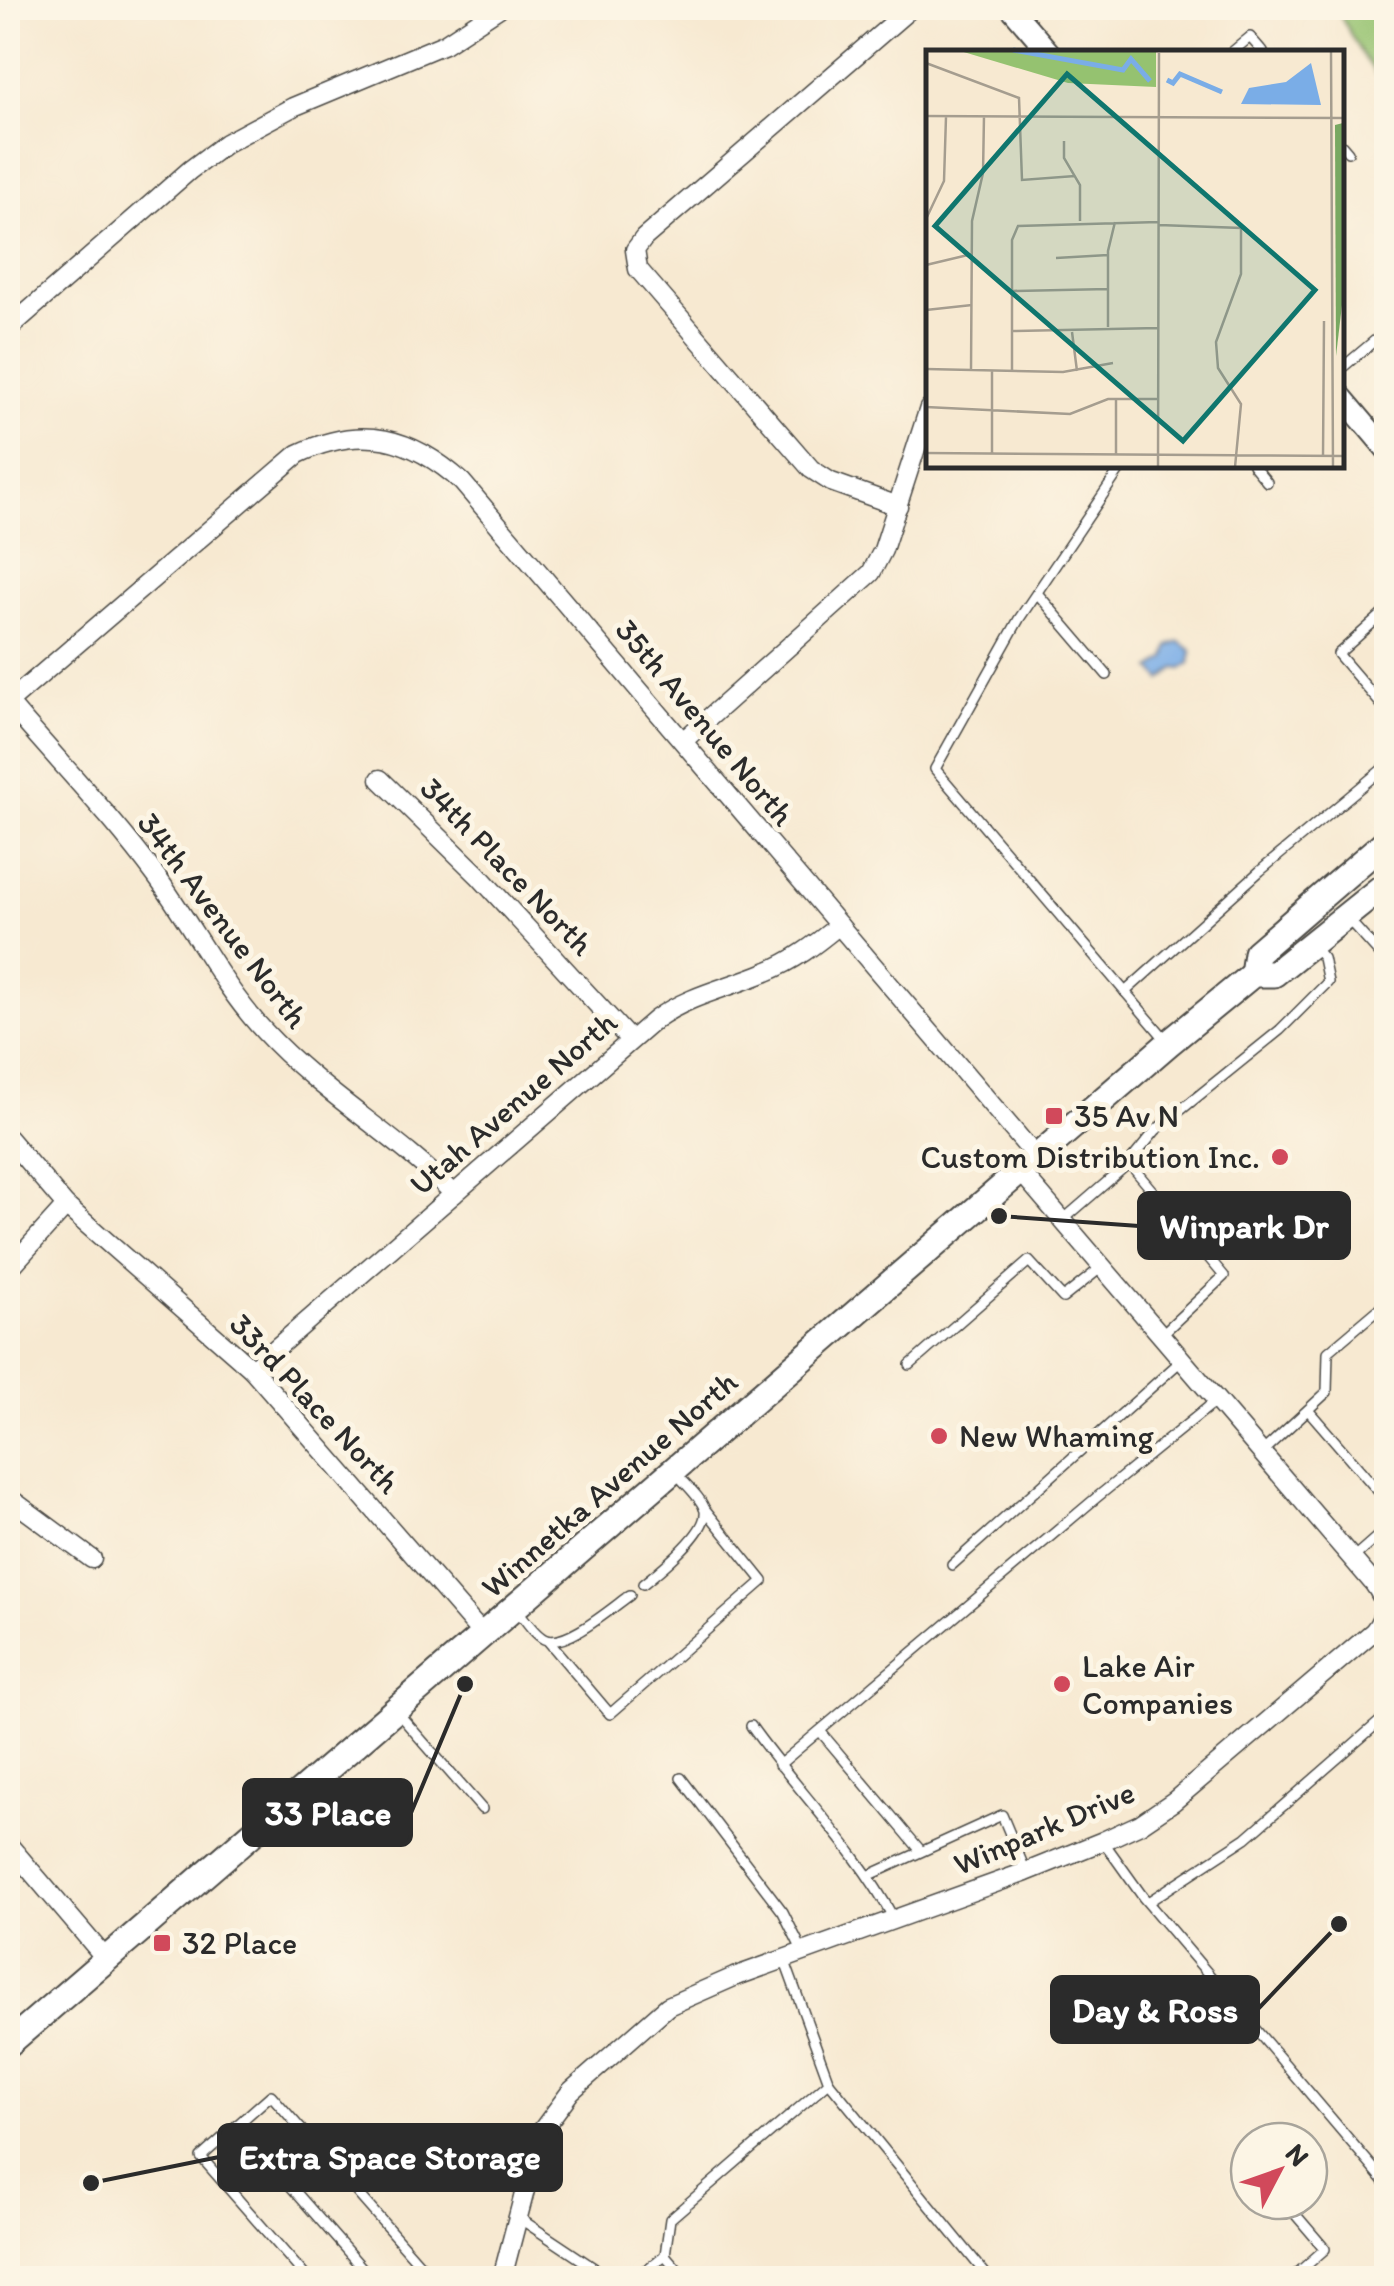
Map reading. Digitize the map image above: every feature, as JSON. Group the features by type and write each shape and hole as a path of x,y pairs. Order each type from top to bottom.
{"main road":[{"name":"Winnetka Avenue North","path":"8,2044 1252,974 1256,954 1386,841"},
{"name":"Winnetka Avenue North","path":"1252,974 1274,974 1386,884"}],"street":[{"path":"10,321 226,143 292,107 444,44 499,8"},
{"path":"898,506 831,482 794,454 638,269 635,250 644,238 911,8"},
{"path":"1011,8 1047,50"},
{"path":"1344,399 1386,449"},
{"path":"683,742 871,572 883,550 926,417"},
{"name":"35th Avenue North","path":"8,703 298,454 322,442 349,437 408,444 437,460 462,482 839,925 1030,1166"},
{"name":"34th Avenue North","path":"8,703 154,874 262,1030 297,1064 390,1136 454,1194"},
{"name":"34th Place North","path":"380,779 478,875 630,1040"},
{"name":"Utah Avenue North","path":"252,1369 630,1040 678,1004 768,972 807,952 839,925"},
{"name":"33rd Place North","path":"8,1138 66,1206 252,1369 483,1636"},
{"name":"Winpark Drive","path":"502,2278 540,2132 571,2091 668,2006 784,1959 1026,1872 1140,1824 1174,1802 1374,1631 1382,1620 1386,1609 1382,1595 1063,1220 1030,1166"},
{"path":"8,1270 66,1206"},
{"path":"8,1497 92,1559"},
{"path":"8,1844 106,1959"}],"lane":[{"path":"1234,50 1250,37 1262,50"},
{"path":"1344,366 1386,331"},
{"path":"1120,468 1037,593 935,769 1169,1043"},
{"path":"1255,468 1267,482"},
{"path":"1037,593 1107,675"},
{"path":"1386,611 1338,654 1386,710"},
{"path":"1125,992 1260,871 1386,766"},
{"path":"1346,916 1386,961"},
{"path":"1063,1220 1130,1163 1156,1130 1280,1030 1328,982 1323,958 1312,944"},
{"path":"1130,1163 1224,1276 1161,1335"},
{"path":"910,1365 1029,1262 1063,1298 1102,1266"},
{"path":"1262,1452 1327,1392 1328,1352 1380,1308"},
{"path":"952,1565 1182,1360"},
{"path":"779,1765 1217,1400"},
{"path":"1308,1410 1386,1500"},
{"path":"515,1607 610,1714 624,1702 763,1581 674,1470"},
{"path":"643,1584 702,1526 704,1508"},
{"path":"1353,1558 1386,1529"},
{"path":"548,1642 586,1626 630,1595"},
{"path":"395,1710 482,1809"},
{"path":"1148,1902 1246,1838 1386,1716"},
{"path":"751,1726 870,1875 894,1919"},
{"path":"820,1731 921,1852"},
{"path":"680,1778 783,1912 803,1952"},
{"path":"870,1875 1002,1814 1026,1872"},
{"path":"1104,1841 1148,1902 1386,2184"},
{"path":"784,1959 829,2082 990,2278"},
{"path":"636,2278 665,2255 670,2219 829,2082"},
{"path":"307,2278 201,2157 271,2095 432,2278"},
{"path":"237,2125 371,2278"},
{"path":"517,2216 609,2278"},
{"path":"1292,2278 1325,2249 1301,2221"},
{"path":"665,2255 685,2278"}],"green space":[{"path":"1336,8 1386,8 1386,88 1358,48"}],"water":[{"path":"1180,642 1192,651 1190,663 1182,669 1175,668 1162,680 1152,669 1166,658 1169,646"}],"place":[{"name":"35 Av N","path":"1054,1116"},
{"name":"Custom Distribution Inc.","path":"1280,1157"},
{"name":"Winpark Dr","path":"999,1216"},
{"name":"New Whaming","path":"939,1436"},
{"name":"33 Place","path":"465,1684"},
{"name":"Lake Air Companies","path":"1062,1684"},
{"name":"Day & Ross","path":"1339,1924"},
{"name":"32 Place","path":"162,1943"},
{"name":"Extra Space Storage","path":"91,2183"}]}
